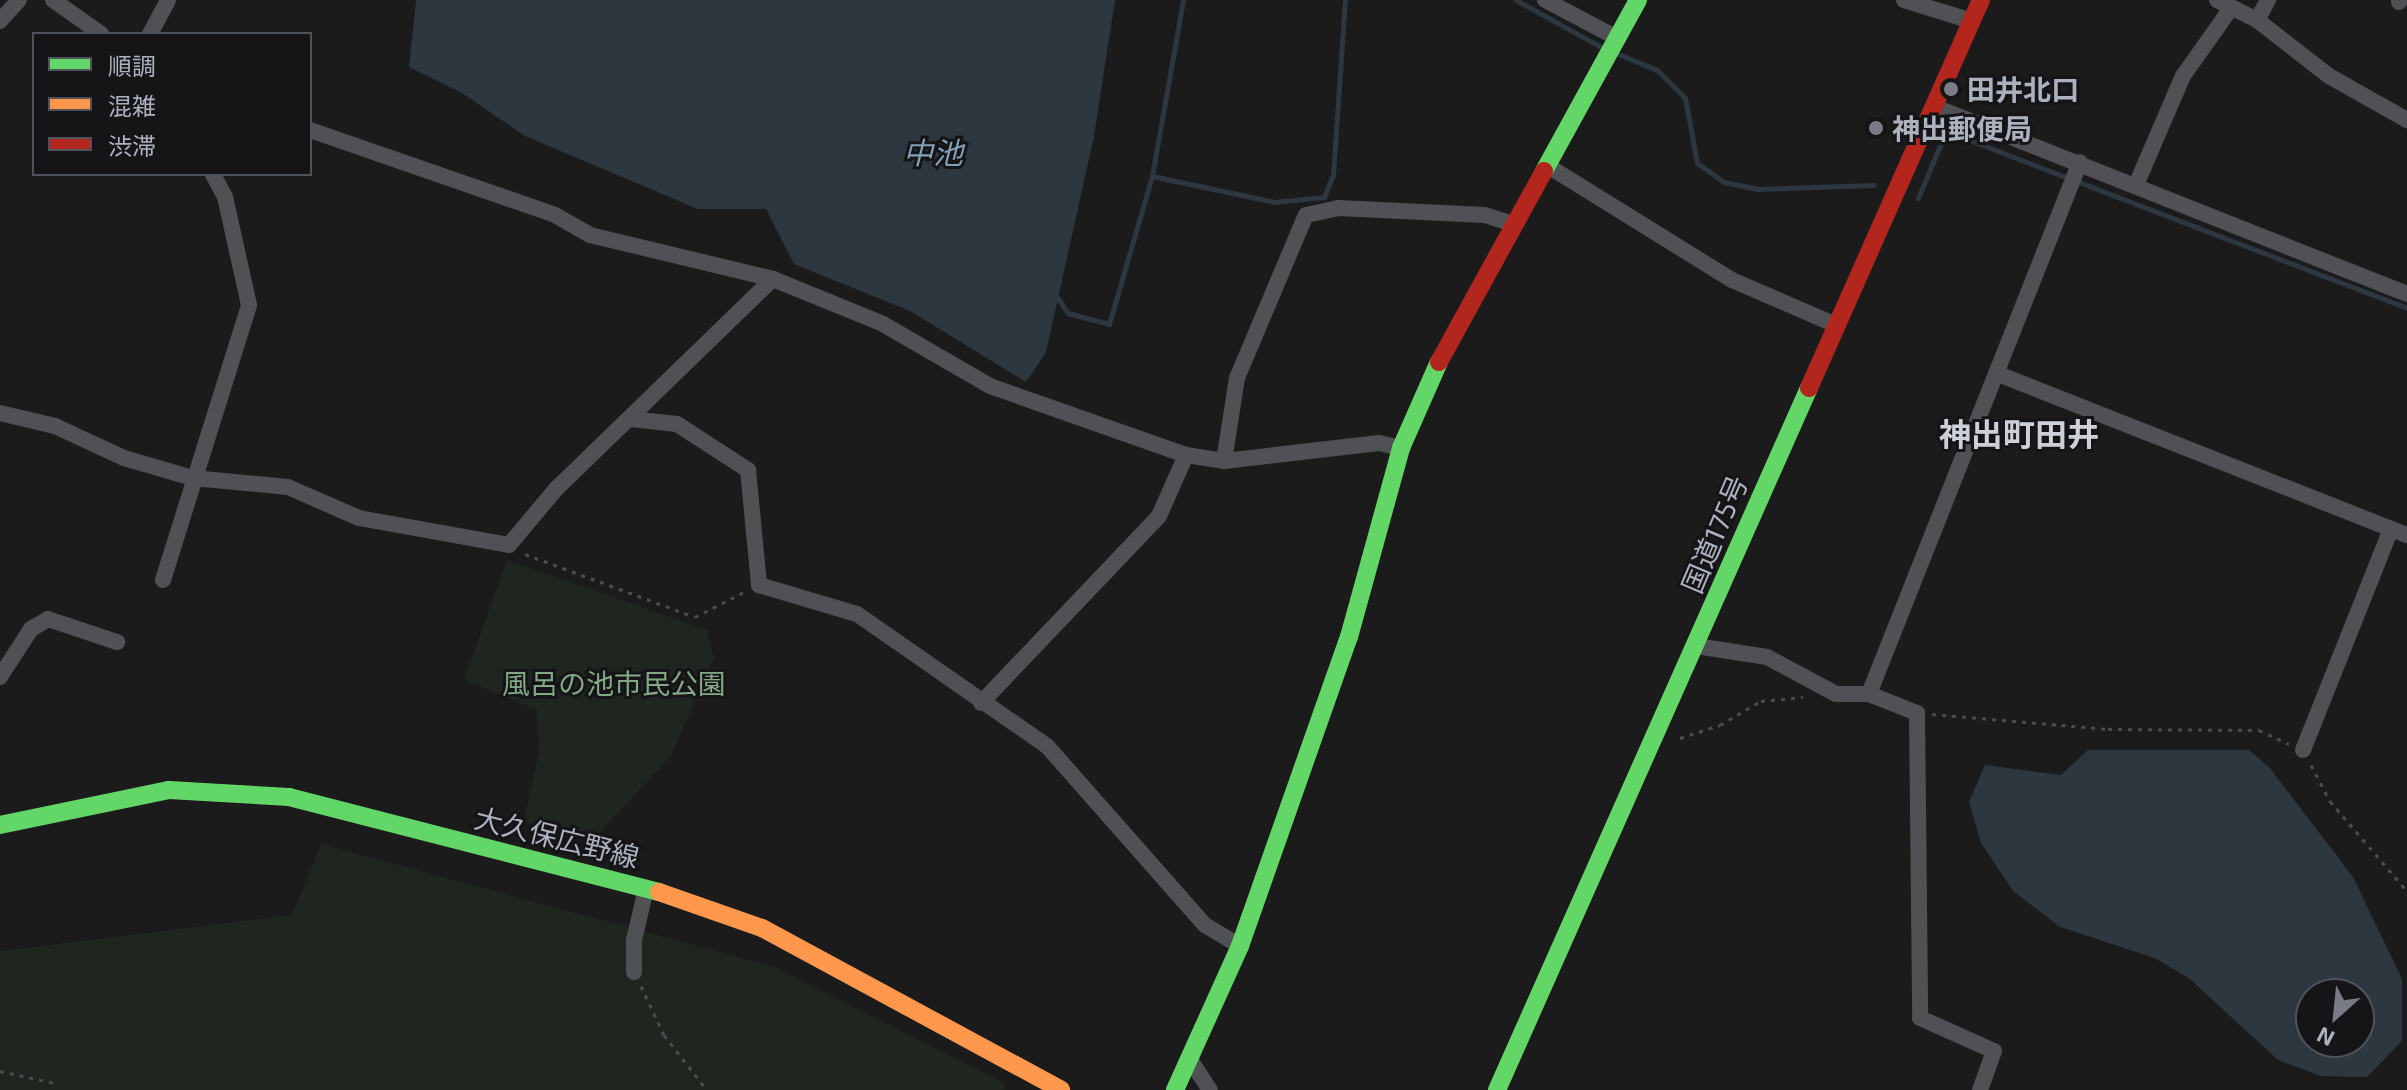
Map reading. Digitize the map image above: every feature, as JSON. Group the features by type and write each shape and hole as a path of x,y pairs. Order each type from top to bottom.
{"main road":[{"path":"1175,1090 1240,946 1349,637 1401,448 1430,379 1638,0"},
{"name":"国道175号","path":"1500,1089 1981,0"},
{"name":"大久保広野線","path":"0,825 169,790 289,797 646,889 762,928 1061,1090"}],"street":[{"path":"0,21 19,0"},
{"path":"53,0 98,32"},
{"path":"151,32 168,0"},
{"path":"1545,0 1617,38"},
{"path":"1904,0 1972,21"},
{"path":"2257,20 2268,0"},
{"path":"2136,185 2183,76 2223,6 2257,20 2329,76 2407,120"},
{"path":"1935,107 2407,294"},
{"path":"312,131 555,215 590,235 773,279 883,324 990,386 1186,455 1224,461 1379,443 1401,448"},
{"path":"1869,694 2080,162"},
{"path":"1548,166 1732,280 1836,325"},
{"path":"163,580 249,305 225,197 214,176"},
{"path":"1224,461 1237,378 1306,215 1338,208 1485,215 1515,225"},
{"path":"0,413 55,426 124,458 193,478 288,487 359,518 509,545 556,489 773,279"},
{"path":"1998,374 2399,532 2303,750"},
{"path":"631,419 677,424 748,470 759,585 857,614 1047,746 1205,925 1240,946"},
{"path":"981,703 1159,516 1186,455"},
{"path":"0,677 31,629 48,619 117,642"},
{"path":"1696,646 1767,657 1836,694 1869,694 1917,713 1920,1018 1994,1051 1980,1090"},
{"path":"634,972 646,889"},
{"path":"1189,1058 1210,1090"}],"path":[{"path":"509,545 695,617 759,585"},
{"path":"1656,734 1684,739 1761,701 1806,697"},
{"path":"1917,713 2108,729 2259,730 2303,750 2330,801 2407,891"},
{"path":"634,972 664,1035 707,1090"},
{"path":"0,1071 54,1083"}],"green space":[{"name":"風呂の池市民公園","path":"507,560 707,630 714,658 671,756 595,838 524,822 539,752 537,710 464,680"},
{"path":"321,844 775,967 1006,1084 1004,1090 0,1090 0,951 292,915"}],"water":[{"name":"中池","path":"416,0 1115,0 1094,136 1046,352 1026,382 910,311 794,264 766,209 698,209 525,136 462,93 409,67"},
{"path":"2088,750 2249,750 2269,767 2353,877 2402,979 2402,1041 2367,1077 2321,1076 2278,1060 2190,979 2155,958 2060,927 2013,891 1981,843 1969,802 1985,765 2061,775"}],"waterway":[{"path":"1055,294 1068,313 1109,324 1152,176 1183,0"},
{"path":"1152,176 1274,202 1324,197 1333,175 1345,0"},
{"path":"1516,0 1603,48"},
{"path":"1616,53 1657,70 1685,98 1697,163 1724,182 1757,189 1874,185"},
{"path":"1918,198 1946,131 2407,308"}],"traffic: fast":[{"path":"1544,171 1638,0"},
{"path":"1175,1090 1240,946 1349,637 1401,448 1439,362"},
{"path":"1497,1090 1809,388"},
{"path":"0,825 169,790 289,797 659,892"}],"traffic: slow":[{"path":"659,892 762,928 1061,1090"}],"traffic: jam":[{"path":"1809,388 1981,0"},
{"path":"1439,362 1544,171"}],"place":[{"name":"田井北口","path":"1951,89"},
{"name":"神出郵便局","path":"1876,128"}],"district":[{"name":"神出町田井","path":"2019,433"}]}
